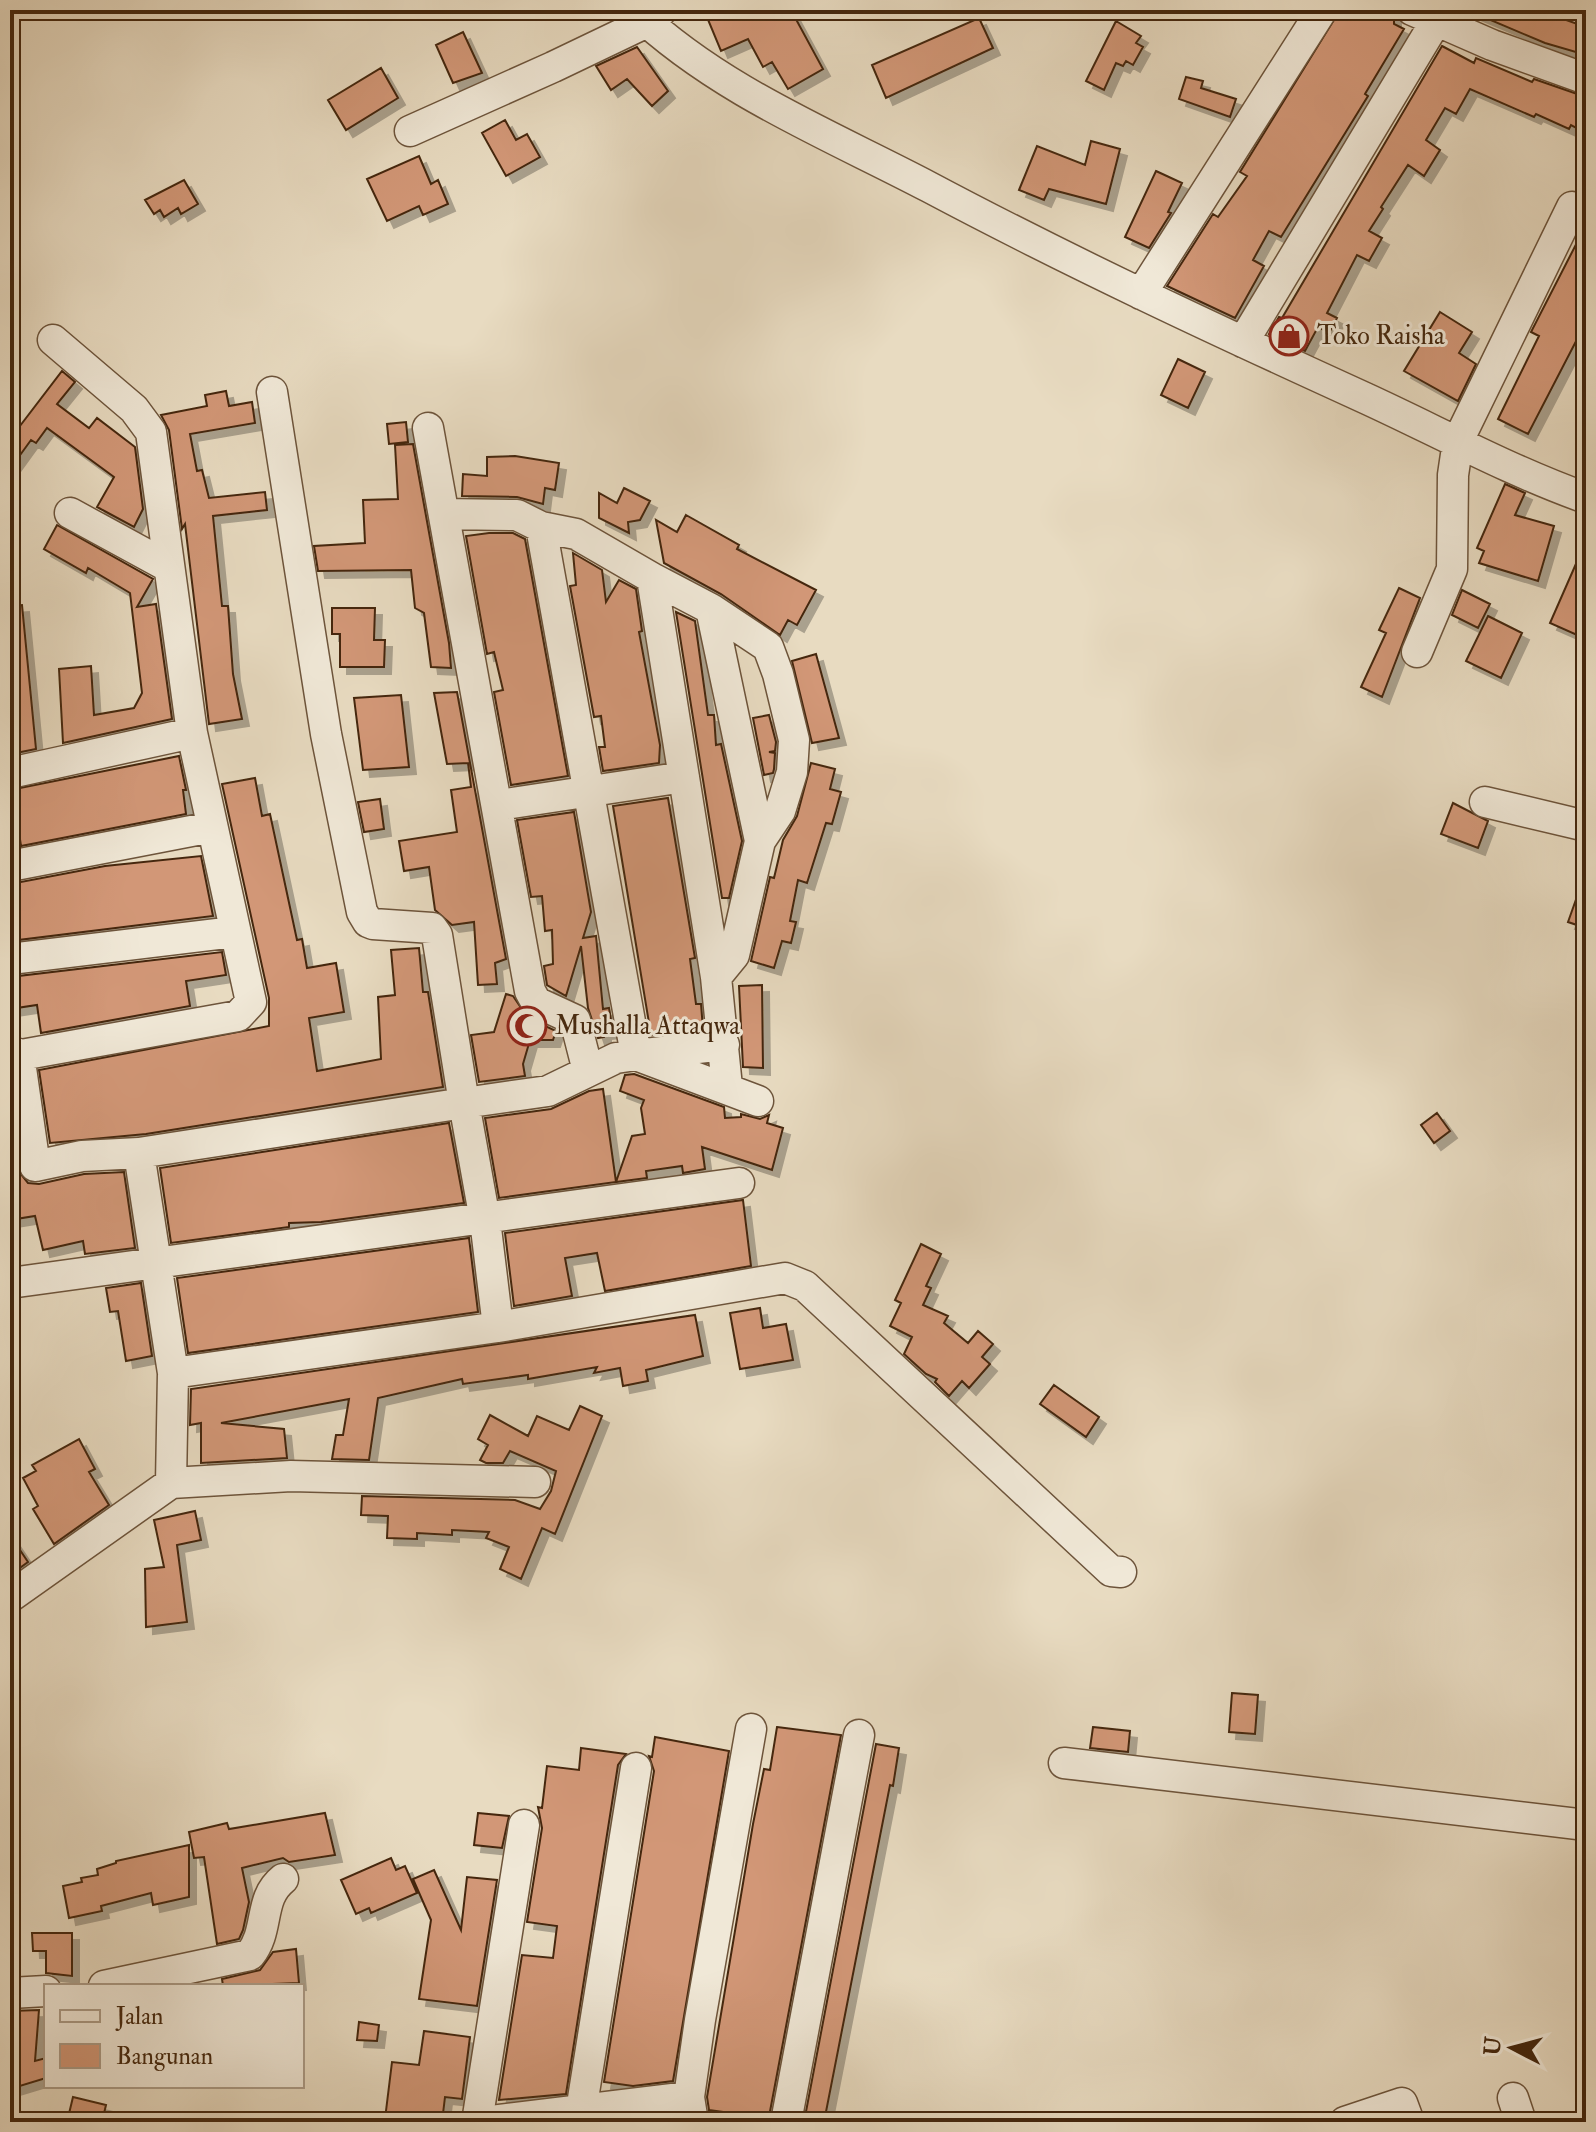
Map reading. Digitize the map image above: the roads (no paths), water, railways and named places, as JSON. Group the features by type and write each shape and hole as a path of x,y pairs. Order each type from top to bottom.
{"street":[{"path":"1141,294 1322,10"},
{"path":"410,131 648,14 762,102 1141,294 1505,465 1586,498"},
{"path":"1243,342 1424,16 1586,79"},
{"path":"1417,652 1452,569 1453,475 1458,441 1572,207"},
{"path":"53,340 134,409 151,432 192,733 251,1002 238,1016 13,1055 23,1170 82,1156 139,1153 548,1091 616,1058 724,1045"},
{"path":"272,392 326,734 362,912 373,924 432,928 437,935 485,1220 498,1327"},
{"path":"428,428 499,805 530,991 536,1002 569,1014 575,1020 588,1071"},
{"path":"70,513 169,567"},
{"path":"444,514 517,515 541,527 576,534 711,609 768,647 794,740 792,772 780,811 760,841 734,955 716,977"},
{"path":"541,527 636,1055"},
{"path":"652,578 716,977 727,1087"},
{"path":"711,609 760,841"},
{"path":"10,773 192,733"},
{"path":"499,805 684,777"},
{"path":"1485,802 1586,826"},
{"path":"10,866 212,827"},
{"path":"10,959 234,932"},
{"path":"636,1055 758,1101"},
{"path":"139,1153 154,1266 173,1373 171,1483"},
{"path":"10,1283 154,1266 739,1183"},
{"path":"173,1373 498,1327 785,1278 805,1286 1111,1571 1121,1572"},
{"path":"10,1597 171,1483 291,1476 535,1482"},
{"path":"524,1825 480,2122 581,2111 691,2110 751,1729"},
{"path":"786,2122 859,1735"},
{"path":"1064,1763 1586,1825"},
{"path":"581,2111 636,1768"},
{"path":"113,1984 250,1955 264,1927 265,1904 271,1888 283,1879"},
{"path":"10,1993 44,1991"},
{"path":"1345,2122 1402,2103 1409,2122"}],"place":[{"name":"Toko Raisha","path":"1289,336"},
{"name":"Mushalla Attaqwa","path":"527,1026"}]}
